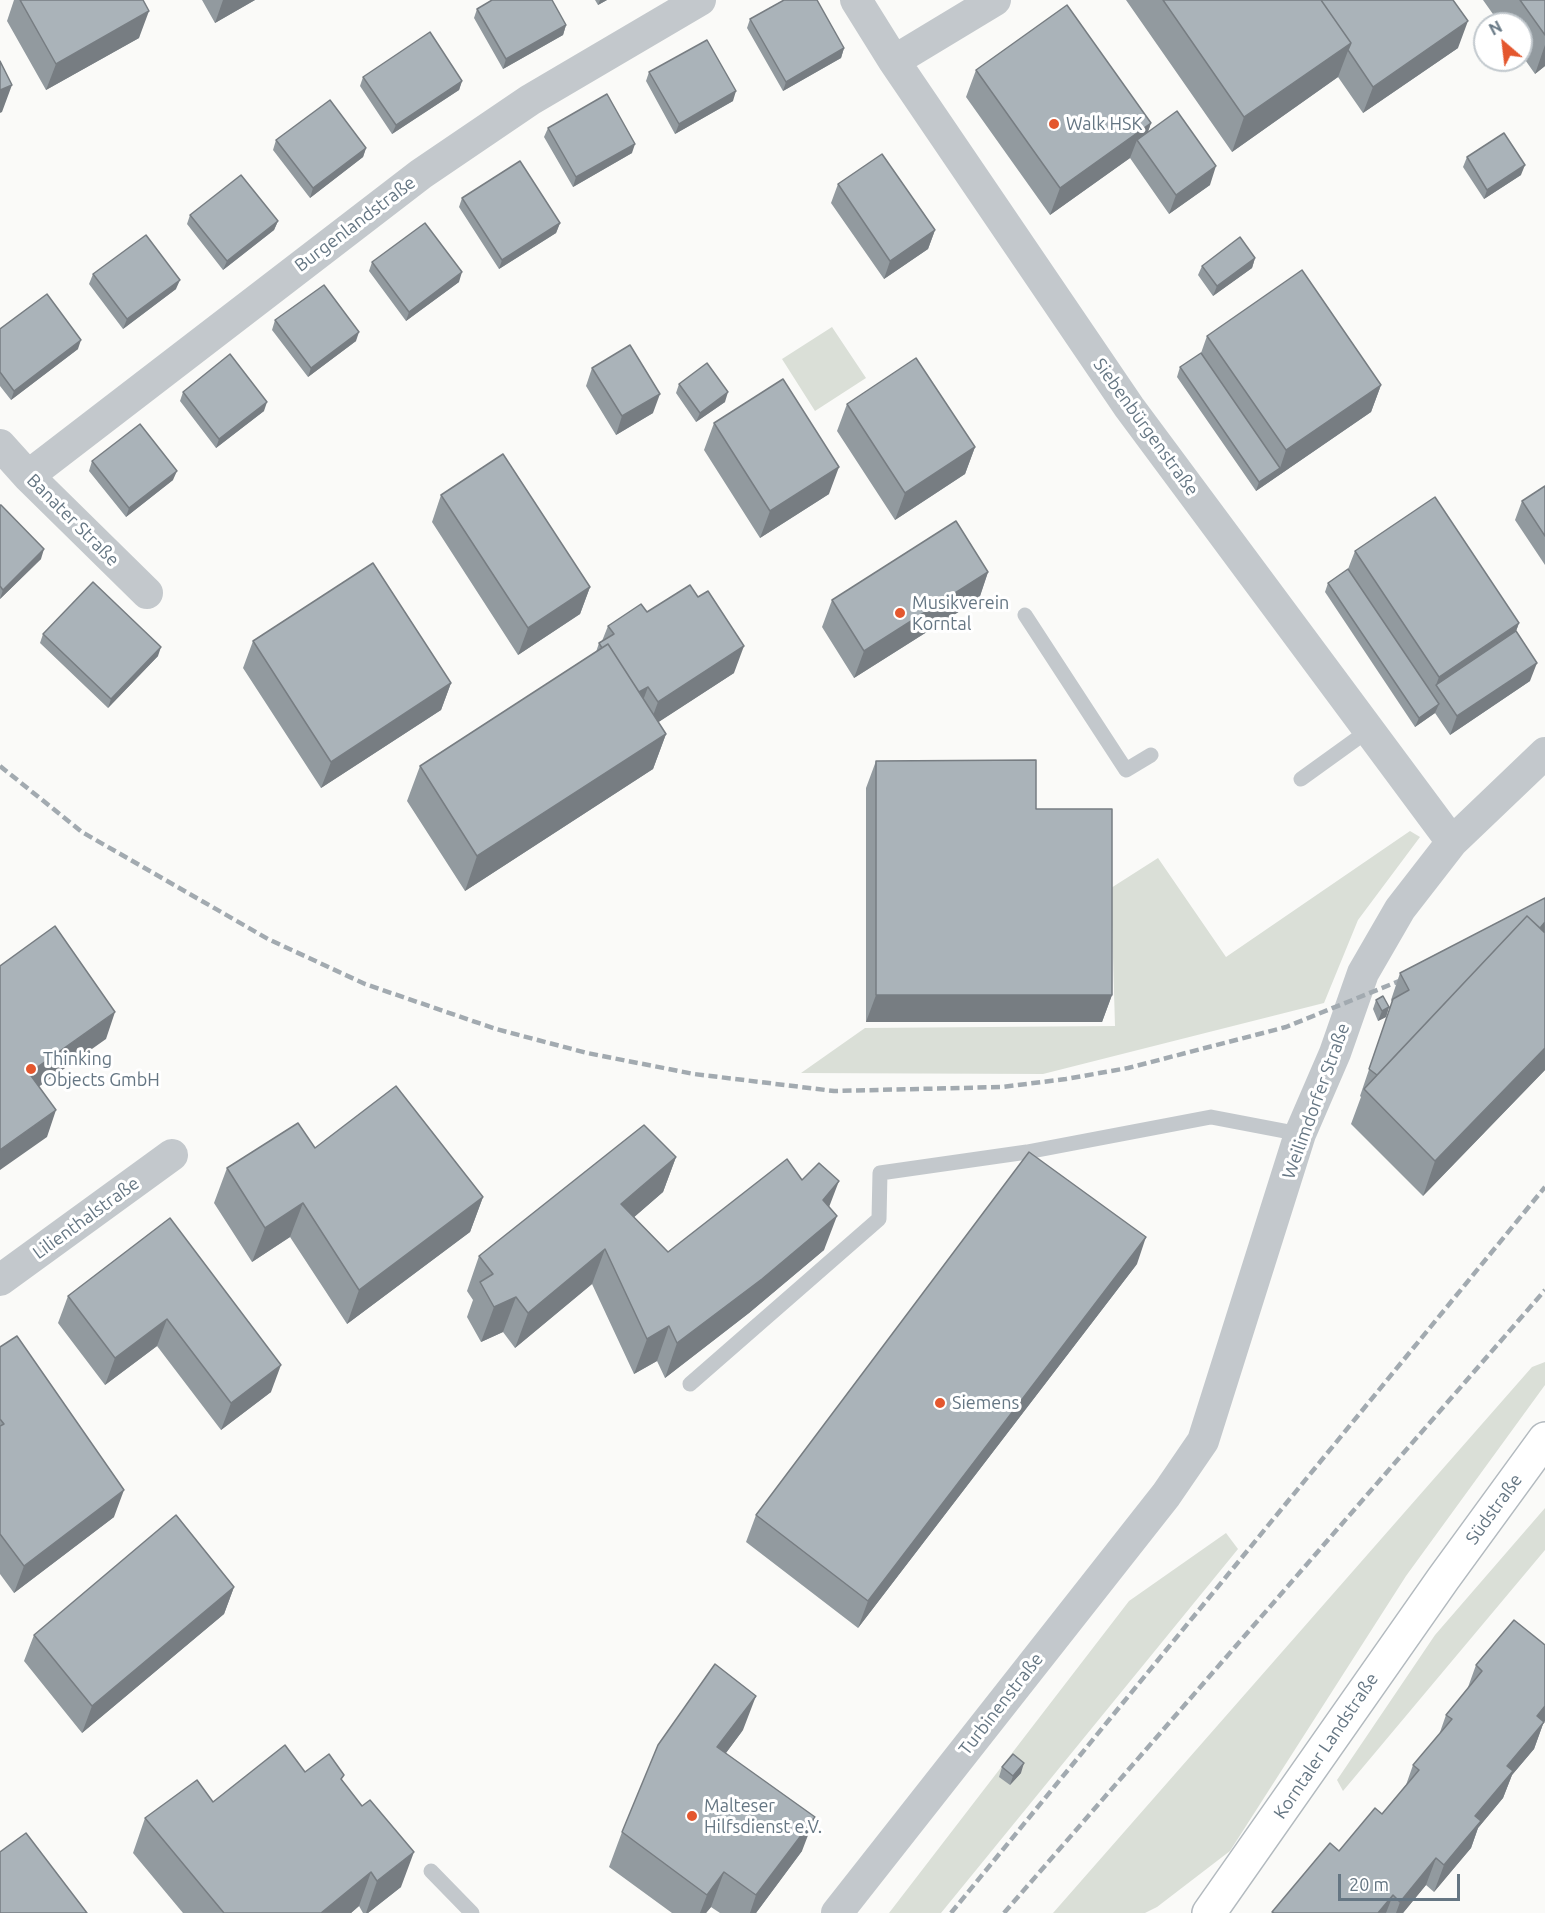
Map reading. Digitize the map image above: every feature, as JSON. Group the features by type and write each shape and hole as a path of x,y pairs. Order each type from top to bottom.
{"main road":[{"name":"Südstraße","path":"1443,1579 1545,1439"},
{"name":"Korntaler Landstraße","path":"1209,1913 1443,1579"}],"street":[{"name":"Burgenlandstraße","path":"28,476 421,174 530,100 700,0"},
{"name":"Siebenbürgenstraße","path":"856,0 894,62 1129,407 1452,842"},
{"path":"894,62 995,0"},
{"name":"Banater Straße","path":"0,445 28,476 147,593"},
{"name":"Weilimdorfer Straße","path":"1166,1495 1203,1441 1300,1134 1335,1053 1363,973 1400,909 1452,842 1545,753"},
{"name":"Lilienthalstraße","path":"0,1280 172,1155"},
{"name":"Turbinenstraße","path":"837,1913 1166,1495"}],"lane":[{"path":"1025,615 1126,770 1151,755"},
{"path":"1301,778 1369,730"},
{"path":"690,1384 879,1219 880,1173 1027,1152 1211,1117 1300,1134"},
{"path":"431,1871 471,1913"}],"shaded area":[{"path":"832,327 866,378 815,411 782,359"},
{"path":"1410,831 1420,837 1358,920 1324,1003 1043,1074 801,1073 865,1028 1115,1026 1111,888 1158,858 1226,957"},
{"path":"1545,1362 1545,1385 1406,1576 1230,1851 1157,1907 1145,1913 1053,1913 1532,1367"},
{"path":"1545,1508 1545,1550 1343,1791 1337,1780 1435,1635"},
{"path":"1226,1533 1238,1549 941,1913 889,1913 1129,1601"}],"building":[{"path":"20,0 143,0 149,11 56,64"},
{"path":"492,0 552,0 566,25 506,59 477,9"},
{"path":"784,0 817,0 844,48 786,82 750,19"},
{"path":"1163,0 1321,0 1351,43 1244,117"},
{"path":"1321,0 1453,0 1468,21 1373,87 1348,50 1351,43"},
{"path":"1520,0 1545,0 1545,35 1533,18 1533,12 1529,12"},
{"name":"Walk HSK","path":"1067,5 1151,123 1060,188 976,70"},
{"path":"430,32 462,81 396,125 363,77"},
{"path":"707,40 736,91 679,124 649,72"},
{"path":"0,61 12,85 0,90"},
{"path":"607,94 635,144 576,177 548,128"},
{"path":"330,100 366,148 313,188 276,140"},
{"path":"1177,111 1216,166 1176,195 1137,140"},
{"path":"1504,133 1525,165 1487,190 1467,157"},
{"path":"882,154 935,230 890,261 838,184"},
{"path":"520,161 560,223 502,260 462,198"},
{"path":"241,175 278,221 227,261 190,215"},
{"path":"425,223 462,272 409,312 372,262"},
{"path":"146,235 180,280 127,319 93,274"},
{"path":"1240,237 1255,258 1217,286 1202,266"},
{"path":"1302,270 1381,385 1286,450 1207,336"},
{"path":"324,285 359,332 311,368 275,320"},
{"path":"47,294 81,340 14,391 0,372 0,329"},
{"path":"630,345 660,394 622,416 592,368"},
{"path":"1201,353 1280,468 1259,482 1180,367"},
{"path":"230,354 267,402 219,439 183,392"},
{"path":"916,358 975,447 905,493 847,404"},
{"path":"707,363 728,392 700,413 679,384"},
{"path":"783,379 839,467 770,511 714,423"},
{"path":"140,424 177,471 129,508 92,461"},
{"path":"503,454 590,587 528,628 441,495"},
{"path":"1545,486 1545,536 1522,501"},
{"path":"1435,497 1519,623 1439,677 1355,551"},
{"path":"0,505 44,549 3,590 0,586"},
{"path":"956,521 988,572 864,651 832,600"},
{"path":"373,563 451,683 331,762 253,641"},
{"path":"1348,569 1439,704 1419,718 1328,583"},
{"path":"93,582 161,647 111,699 43,634"},
{"path":"690,585 698,597 708,591 744,646 658,702 648,687 639,692 608,644 602,648 599,643 614,634 608,626 641,604 647,612"},
{"path":"1516,631 1537,663 1457,716 1436,685"},
{"path":"608,644 666,734 477,856 420,766"},
{"path":"1036,760 1036,809 1112,809 1112,995 876,995 876,761"},
{"path":"1545,898 1545,922 1540,928 1527,916 1377,1075 1369,1069 1393,999 1409,990 1400,973"},
{"path":"1527,916 1545,933 1545,1048 1435,1161 1364,1089"},
{"name":"Thinking Objects GmbH","path":"55,926 115,1012 29,1073 56,1110 0,1150 0,966"},
{"path":"1383,996 1389,1007 1382,1011 1376,1000"},
{"path":"396,1086 483,1197 359,1290 303,1203 265,1228 227,1168 298,1123 315,1148"},
{"path":"644,1125 676,1157 621,1204 668,1252 787,1159 802,1180 819,1163 839,1181 823,1200 837,1216 762,1279 677,1343 669,1326 647,1339 605,1249 528,1313 516,1297 494,1307 480,1282 493,1274 479,1256"},
{"name":"Siemens","path":"1029,1152 1146,1237 868,1601 756,1515"},
{"path":"170,1218 281,1365 231,1403 167,1319 115,1358 68,1296"},
{"path":"17,1336 124,1490 24,1566 0,1534 0,1426 4,1424 0,1419 0,1347"},
{"path":"176,1515 234,1587 92,1706 34,1635"},
{"path":"1514,1620 1545,1645 1545,1706 1537,1716 1544,1722 1507,1766 1513,1771 1475,1816 1481,1821 1444,1865 1436,1858 1400,1902 1393,1895 1378,1913 1272,1912 1330,1843 1339,1851 1375,1808 1382,1814 1419,1770 1413,1765 1452,1719 1446,1715 1482,1671 1476,1665"},
{"name":"Malteser Hilfsdienst e.V.","path":"715,1664 756,1696 717,1747 815,1817 756,1895 724,1872 707,1895 622,1832 658,1745"},
{"path":"285,1745 305,1772 329,1754 344,1775 341,1779 362,1806 370,1800 414,1852 377,1881 371,1872 321,1913 224,1913 145,1818 197,1780 213,1802"},
{"path":"1013,1754 1024,1763 1013,1776 1002,1767"},
{"path":"26,1833 87,1913 0,1913 0,1852"}],"railway":[{"path":"0,766 82,832 268,939 365,984 496,1029 587,1053 694,1074 834,1091 1002,1087 1066,1079 1128,1068 1286,1027 1414,975"},
{"path":"951,1913 1545,1187"},
{"path":"1004,1913 1545,1290"}],"place":[{"name":"Walk HSK","path":"1054,124"},
{"name":"Musikverein Korntal","path":"900,613"},
{"name":"Thinking Objects GmbH","path":"31,1069"},
{"name":"Siemens","path":"940,1403"},
{"name":"Malteser Hilfsdienst e.V.","path":"692,1816"}]}
